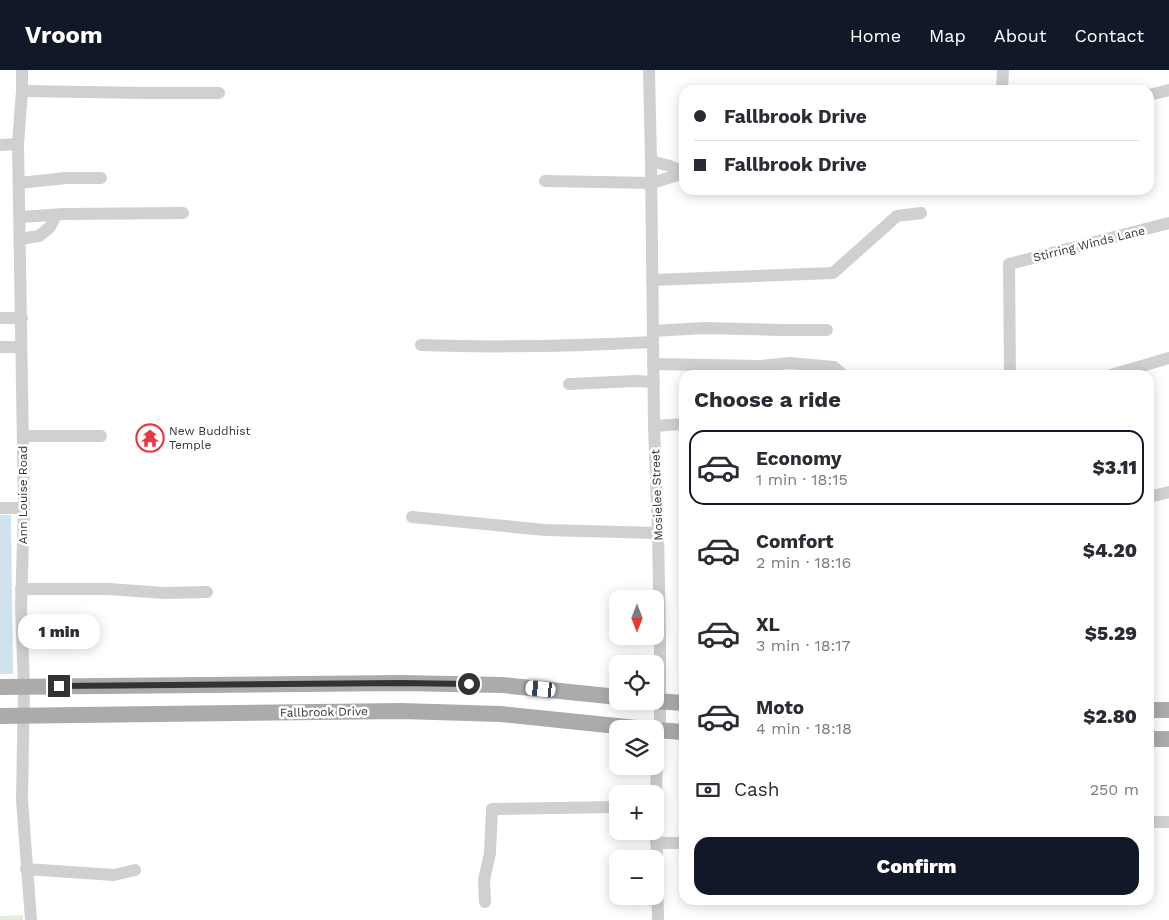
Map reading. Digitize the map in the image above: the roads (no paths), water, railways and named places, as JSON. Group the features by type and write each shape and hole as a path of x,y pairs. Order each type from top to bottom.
{"main road":[{"path":"0,687 401,683 502,685 609,696"},
{"path":"664,702 679,703"},
{"path":"1154,710 1169,710"},
{"name":"Fallbrook Drive","path":"0,716 401,712 501,714 609,725"},
{"name":"Fallbrook Drive","path":"664,731 679,732"},
{"path":"1154,739 1169,739"}],"street":[{"name":"Ann Louise Road","path":"22,70 18,144 24,508 21,589 24,686 22,800 31,920"},
{"name":"Mosielee Street","path":"649,70 659,655"},
{"path":"1002,85 1003,70"},
{"path":"1154,94 1169,90"},
{"path":"22,91 219,93"},
{"path":"0,145 18,144"},
{"path":"651,161 679,170"},
{"path":"545,181 652,183 679,174"},
{"path":"19,183 66,178 101,178"},
{"path":"20,217 56,214 183,213"},
{"path":"20,239 39,236 50,227 56,214"},
{"path":"652,280 833,273 897,216 921,214"},
{"name":"Stirring Winds Lane","path":"1010,370 1009,264 1169,223"},
{"path":"0,318 22,318"},
{"path":"421,344 548,346 653,337 704,328 827,330"},
{"path":"0,347 21,347"},
{"path":"1128,370 1169,358"},
{"path":"653,364 761,366 790,363 834,367 837,370"},
{"path":"570,384 654,382"},
{"path":"654,426 679,424"},
{"path":"23,436 101,436"},
{"path":"1154,496 1169,492"},
{"path":"0,508 24,508"},
{"path":"412,517 545,530 658,533"},
{"path":"21,589 108,589 165,593 207,592"},
{"path":"484,902 484,880 490,853 492,809 609,807"},
{"path":"1154,822 1169,822"},
{"name":"Mosielee Street","path":"656,840 658,919"},
{"path":"656,843 679,843"},
{"path":"26,869 114,875 135,870"}],"water":[{"path":"0,515 11,515 13,674 0,674"}],"place":[{"name":"New Buddhist Temple","path":"150,438"}]}
